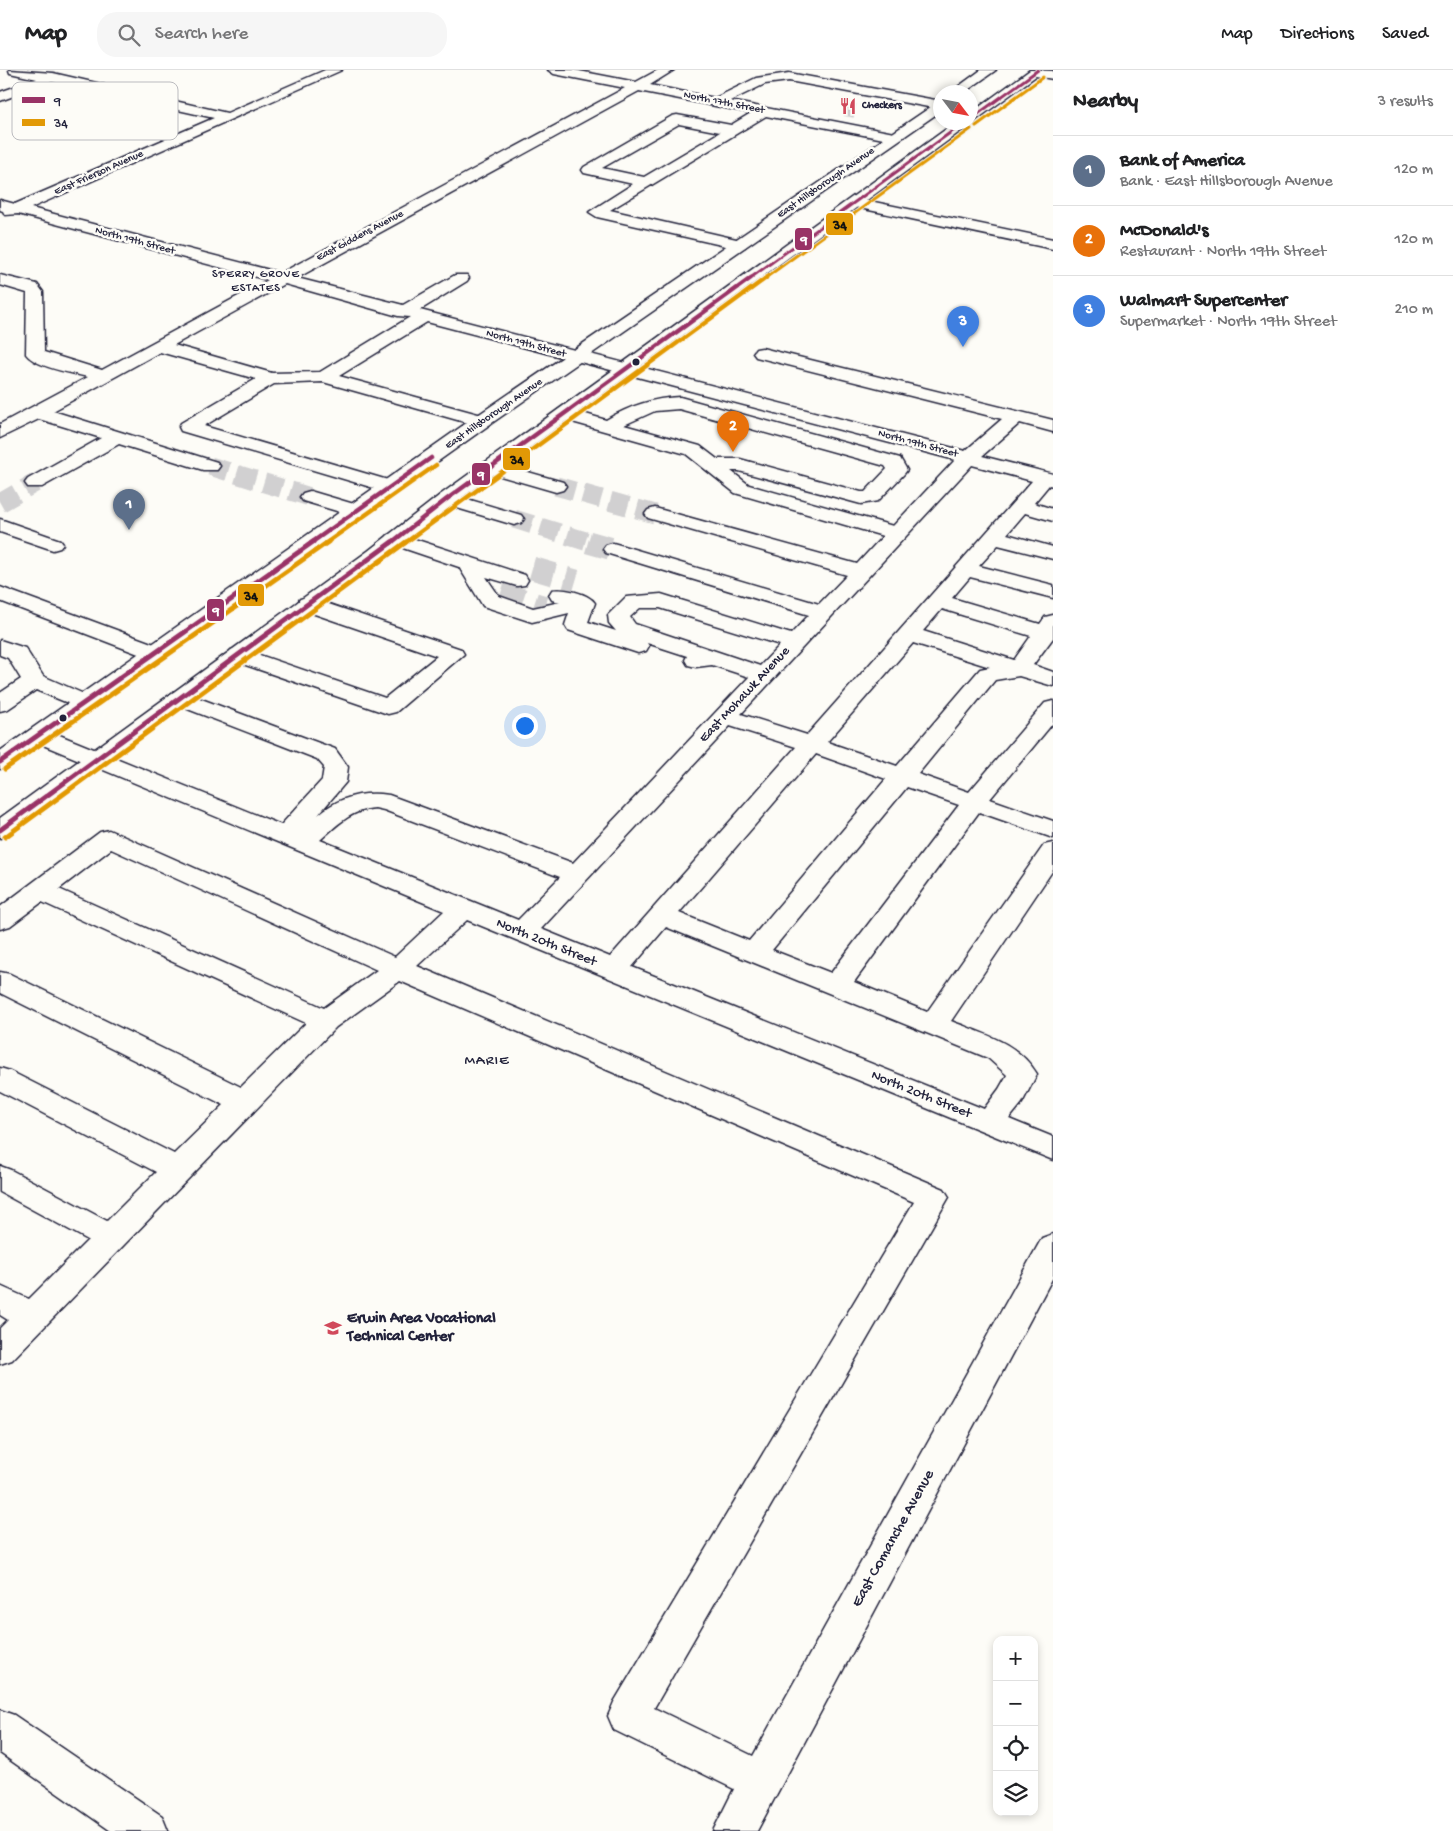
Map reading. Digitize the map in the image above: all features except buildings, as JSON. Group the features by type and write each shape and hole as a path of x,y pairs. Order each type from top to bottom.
{"street":[{"path":"15,70 68,82"},
{"path":"39,82 71,70"},
{"name":"East Frierson Avenue","path":"178,138 336,70"},
{"name":"North 17th Street","path":"554,70 894,137"},
{"name":"East Giddens Avenue","path":"0,432 668,70"},
{"path":"968,85 990,70"},
{"path":"978,113 1037,71 1053,75"},
{"path":"716,102 755,82 933,108"},
{"path":"740,90 769,95"},
{"path":"0,97 12,92"},
{"path":"178,106 228,117"},
{"name":"East Hillsborough Avenue","path":"0,762 157,653 482,421 933,109"},
{"path":"739,244 597,212 764,111"},
{"path":"849,128 859,122 862,116"},
{"path":"646,182 589,170 677,119 733,130"},
{"path":"0,830 308,604 490,467 955,130"},
{"name":"East Frierson Avenue","path":"0,217 8,208 172,140"},
{"path":"855,203 1053,244"},
{"name":"North 19th Street","path":"8,208 576,357 629,368 1049,479"},
{"path":"404,312 461,278"},
{"path":"0,280 31,288 35,292 35,354 43,359 104,376"},
{"path":"324,377 423,317"},
{"path":"158,346 271,378 290,380 324,377 482,421"},
{"path":"762,353 1053,426"},
{"path":"271,378 188,427 391,487"},
{"path":"609,426 629,413 647,407 673,403 893,462 897,470 871,496 861,498 740,465 712,465"},
{"path":"37,412 210,466"},
{"path":"773,430 794,412"},
{"path":"565,414 693,450 742,489 897,534"},
{"name":"East Mohawk Avenue","path":"522,933 968,458 1016,417"},
{"path":"35,483 117,437"},
{"path":"490,467 556,486"},
{"path":"614,971 660,915 965,569 1021,506 1049,479"},
{"path":"860,523 878,504 871,496"},
{"path":"310,497 357,511"},
{"path":"447,499 514,519"},
{"path":"1021,506 1053,515"},
{"path":"655,514 861,572"},
{"path":"0,525 53,544"},
{"path":"994,537 1053,553"},
{"path":"395,539 517,580 468,564"},
{"path":"613,549 823,612"},
{"path":"468,564 491,601 532,615 584,603"},
{"path":"965,569 1053,592"},
{"path":"0,593 157,653"},
{"path":"560,594 584,603"},
{"path":"754,953 988,674 1020,669 1049,628 938,600"},
{"path":"764,674 627,629 620,623 619,616 634,602 661,601 795,642"},
{"path":"584,603 576,625 684,661 714,658"},
{"path":"239,655 388,707 453,654 308,604"},
{"path":"908,634 1053,679"},
{"path":"0,647 17,653 34,681 85,703"},
{"path":"0,704 34,681"},
{"path":"180,698 326,754 336,767 334,782 294,838"},
{"path":"836,986 974,802 1053,708"},
{"path":"725,717 811,744 1053,830"},
{"name":"North 20th Street","path":"39,735 1053,1149"},
{"path":"294,838 346,806 372,799 389,802 578,874"},
{"path":"0,920 109,838 398,969 933,1197 628,1716 762,1781"},
{"path":"933,1025 1053,851"},
{"path":"39,890 326,1020"},
{"path":"0,1350 326,1020 398,969 462,909"},
{"path":"660,915 998,1051 1014,1063 1022,1074 1011,1095 989,1123"},
{"path":"0,980 245,1102"},
{"path":"0,1078 178,1170"},
{"path":"0,1178 111,1238"},
{"name":"East Comanche Avenue","path":"734,1831 1053,1247"},
{"path":"0,1299 32,1317"},
{"path":"0,1729 147,1831"}],"tunnel":[{"path":"845,109 855,111"},
{"path":"210,466 310,497"},
{"path":"0,503 35,483"},
{"path":"556,486 655,514"},
{"path":"514,519 592,543"},
{"path":"588,542 613,549"},
{"path":"532,568 576,581"},
{"path":"501,593 545,607"}],"transit line":[{"name":"9","path":"978,114 1038,70"},
{"name":"34","path":"978,125 1043,77"},
{"name":"9","path":"0,830 375,555 447,499 954,130"},
{"name":"34","path":"5,837 380,562 452,506 970,130"},
{"name":"9","path":"0,762 431,458"},
{"name":"34","path":"5,769 436,465"}],"place":[{"name":"Checkers","path":"848,106"},
{"name":"Walmart Supercenter","path":"963,347"},
{"name":"McDonald's","path":"733,452"},
{"name":"Bank of America","path":"129,530"},
{"name":"Erwin Area Vocational Technical Center","path":"333,1328"}],"district":[{"name":"SPERRY GROVE ESTATES","path":"256,282"},
{"name":"MARIE","path":"487,1061"}]}
